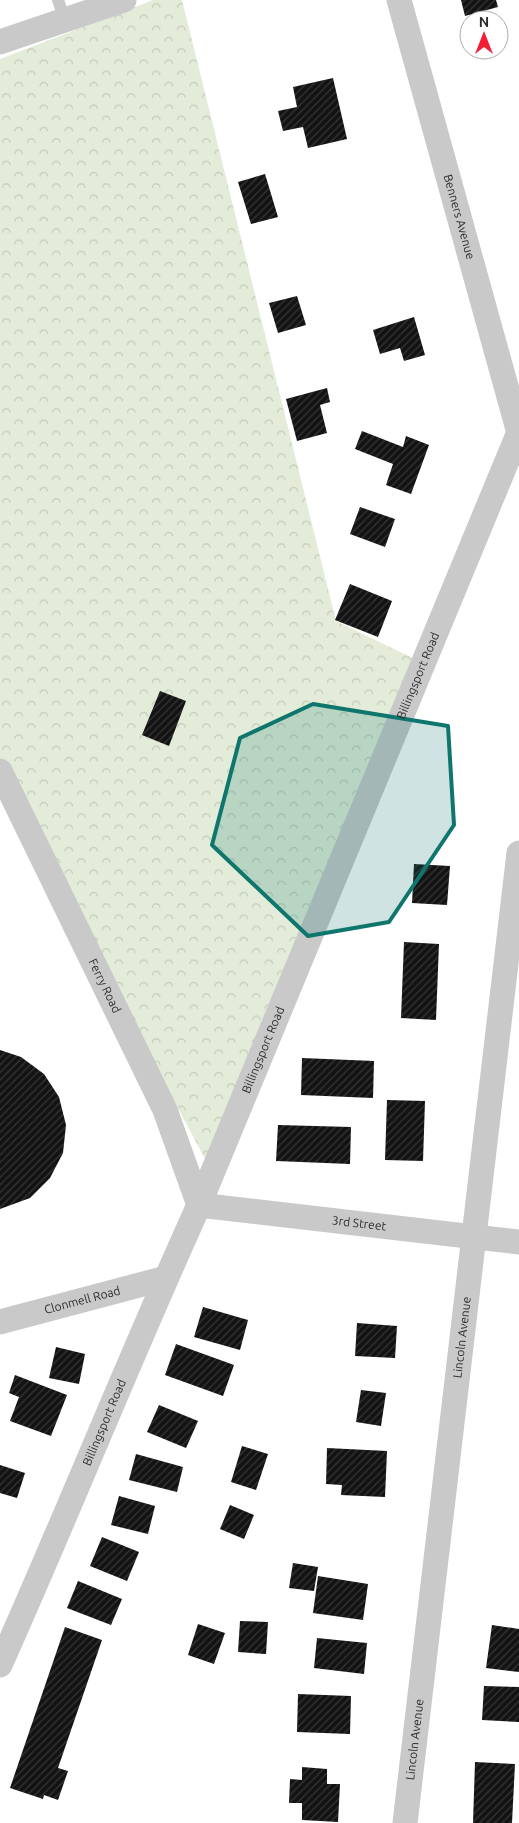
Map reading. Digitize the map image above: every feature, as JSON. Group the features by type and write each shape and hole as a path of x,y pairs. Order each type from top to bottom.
{"street":[{"path":"0,42 62,10 124,0"},
{"name":"Benners Avenue","path":"399,0 519,432"},
{"name":"Billingsport Road","path":"0,1665 63,1524 166,1278 199,1205 519,432"},
{"name":"Ferry Road","path":"0,771 165,1110 199,1205"},
{"name":"Lincoln Avenue","path":"405,1823 472,1237 519,853"},
{"name":"3rd Street","path":"199,1205 519,1242"},
{"name":"Clonmell Road","path":"0,1322 166,1278"}],"highlighted area":[{"path":"313,704 448,726 454,825 389,922 308,936 212,845 240,738"}],"green space":[{"path":"153,0 182,0 336,621 421,662 210,1168 91,946 0,764 0,59"}],"building":[{"path":"461,0 496,0 498,7 487,10 464,10"},
{"path":"333,78 347,139 308,148 303,127 283,131 278,111 297,107 293,87"},
{"path":"265,174 278,217 251,224 238,182"},
{"path":"297,296 306,325 278,333 269,303"},
{"path":"414,317 425,355 404,361 400,348 380,354 373,330"},
{"path":"327,388 330,402 320,405 327,433 297,441 286,399"},
{"path":"362,431 403,447 406,436 429,445 411,494 386,485 393,464 355,449"},
{"path":"360,507 395,519 385,547 350,534"},
{"path":"350,584 392,601 378,637 335,620"},
{"path":"160,691 186,701 169,746 142,735"},
{"path":"414,864 450,866 447,905 412,903"},
{"path":"404,942 439,944 436,1020 401,1018"},
{"path":"0,1050 21,1057 44,1074 59,1097 66,1125 63,1153 50,1178 30,1198 0,1209"},
{"path":"302,1058 374,1061 373,1098 301,1095"},
{"path":"387,1100 425,1101 423,1161 385,1160"},
{"path":"278,1125 351,1127 350,1164 276,1161"},
{"path":"203,1307 248,1320 240,1350 194,1337"},
{"path":"357,1323 397,1326 395,1358 355,1356"},
{"path":"176,1344 234,1365 223,1396 165,1375"},
{"path":"56,1347 85,1354 79,1384 49,1378"},
{"path":"15,1375 67,1395 51,1436 10,1421 19,1397 9,1393"},
{"path":"361,1390 386,1393 381,1426 356,1422"},
{"path":"159,1405 198,1421 186,1448 147,1432"},
{"path":"242,1446 268,1454 256,1490 231,1482"},
{"path":"327,1448 387,1451 385,1497 341,1495 342,1485 326,1484"},
{"path":"136,1454 183,1467 177,1492 129,1480"},
{"path":"0,1465 25,1473 17,1498 0,1493"},
{"path":"119,1496 155,1506 148,1534 111,1525"},
{"path":"230,1505 254,1515 244,1539 220,1529"},
{"path":"102,1537 139,1552 127,1581 90,1566"},
{"path":"293,1563 318,1567 314,1591 289,1588"},
{"path":"318,1576 368,1584 363,1620 313,1613"},
{"path":"78,1581 122,1599 111,1625 67,1608"},
{"path":"240,1621 268,1622 266,1654 238,1652"},
{"path":"198,1624 225,1633 214,1664 188,1655"},
{"path":"492,1625 519,1629 519,1672 486,1668"},
{"path":"65,1627 102,1640 58,1768 68,1771 58,1800 44,1795 43,1799 10,1788"},
{"path":"317,1638 367,1643 364,1674 314,1668"},
{"path":"484,1686 519,1687 519,1722 482,1720"},
{"path":"298,1694 351,1696 350,1734 297,1732"},
{"path":"475,1762 515,1764 512,1823 473,1823"},
{"path":"302,1767 327,1769 327,1784 340,1784 338,1822 302,1820 302,1803 289,1803 290,1779 302,1780"}]}
